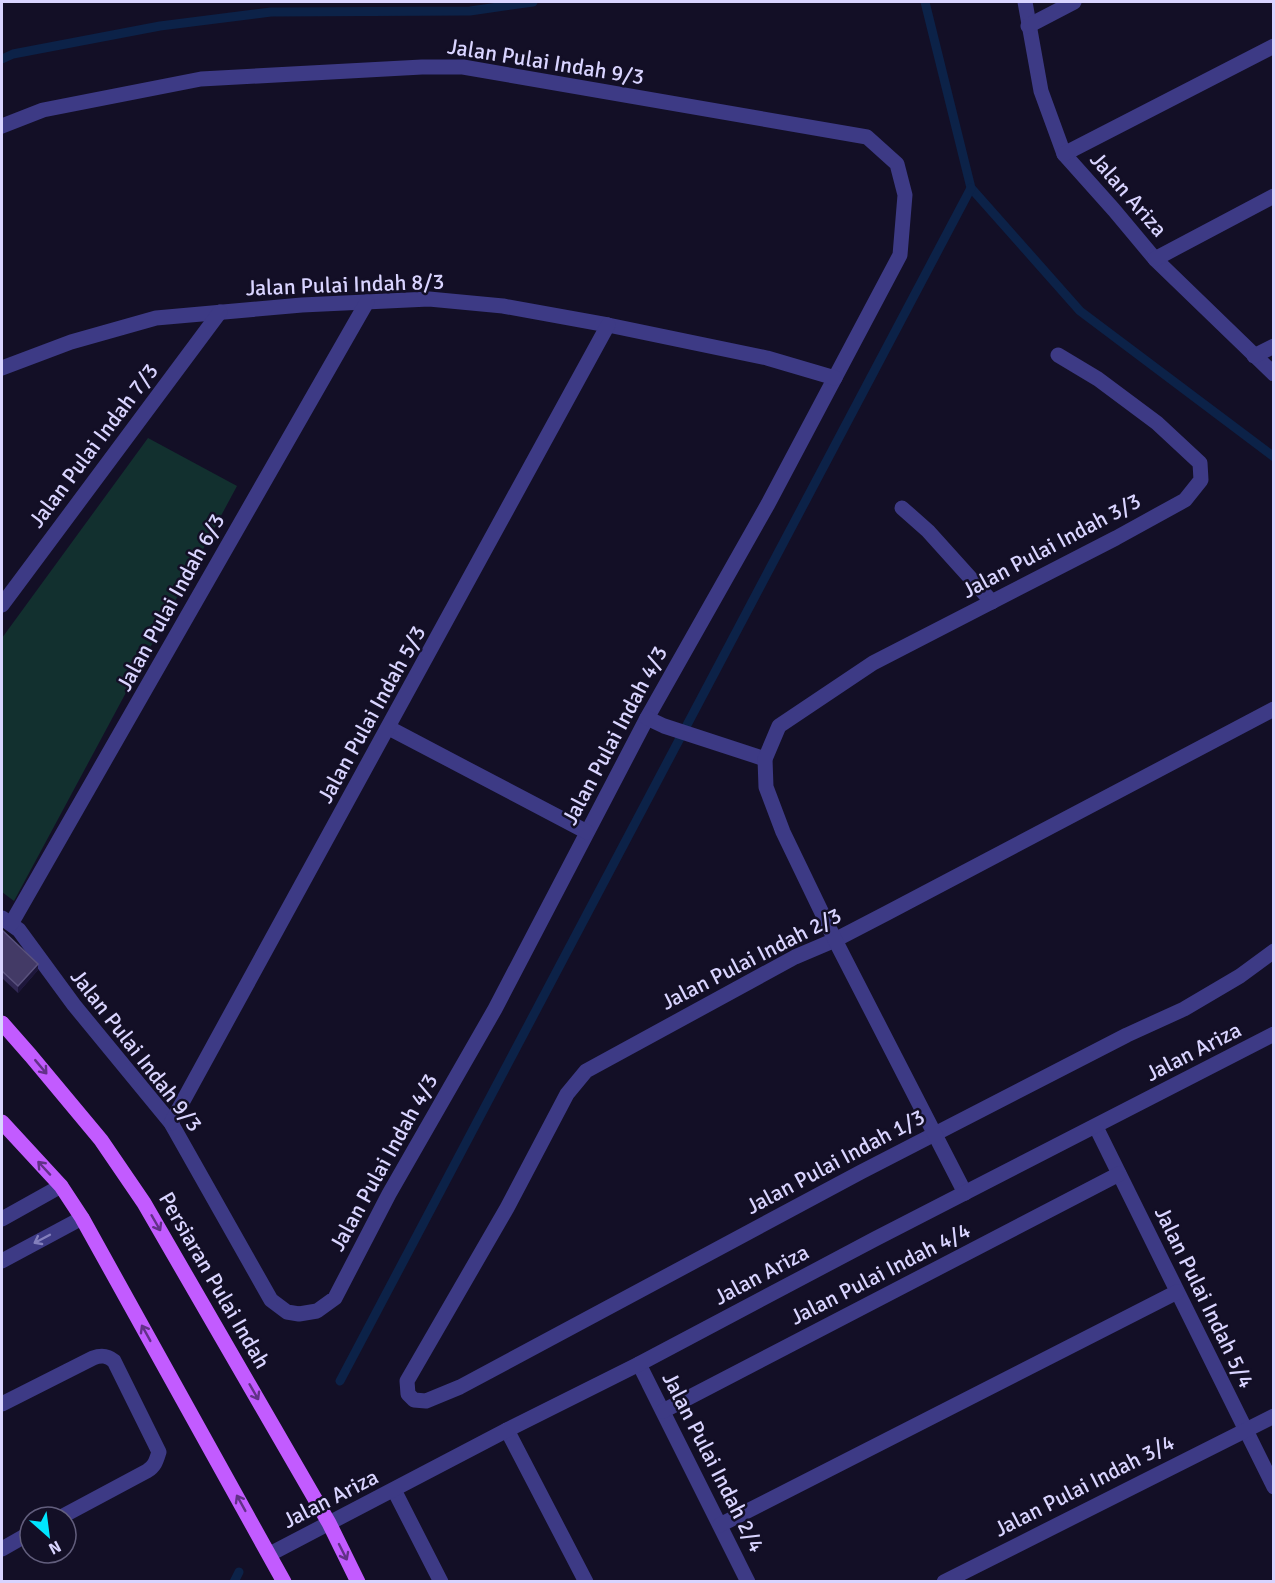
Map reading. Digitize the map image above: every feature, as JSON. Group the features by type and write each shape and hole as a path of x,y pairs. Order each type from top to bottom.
{"main road":[{"name":"Persiaran Pulai Indah","path":"2,1023 101,1140 144,1203 328,1523 358,1581"},
{"path":"2,1122 61,1186 82,1218 284,1581"}],"street":[{"name":"Jalan Ariza","path":"1025,2 1041,91 1064,154 1155,259 1274,374"},
{"path":"1028,26 1074,2"},
{"path":"1064,154 1274,46"},
{"name":"Jalan Pulai Indah 9/3","path":"2,126 43,110 201,79 422,67 463,67 867,137 897,164"},
{"name":"Jalan Pulai Indah 4/3","path":"317,1311 335,1298 389,1194 495,1009 587,832 651,720 900,255 905,195 897,164"},
{"path":"1155,259 1274,196"},
{"name":"Jalan Pulai Indah 8/3","path":"2,368 71,342 156,318 367,302 429,300 503,306 608,325 767,357 835,378"},
{"name":"Jalan Pulai Indah 6/3","path":"9,943 6,922 367,302"},
{"name":"Jalan Pulai Indah 7/3","path":"2,605 220,312"},
{"name":"Jalan Pulai Indah 5/3","path":"171,1123 608,325"},
{"path":"1254,357 1274,346"},
{"name":"Jalan Pulai Indah 3/3","path":"965,1193 835,940 783,832 766,787 765,759 779,726 873,663 1185,500 1201,480 1200,463 1157,423 1098,379 1058,355"},
{"path":"902,508 928,531 992,602"},
{"name":"Jalan Pulai Indah 2/3","path":"414,1400 408,1394 407,1381 507,1208 567,1094 586,1071 795,957 835,940 1274,709"},
{"path":"651,720 765,759"},
{"path":"388,728 587,832"},
{"name":"Jalan Pulai Indah 9/3","path":"6,922 171,1123 271,1300 287,1312 299,1314 317,1311"},
{"name":"Jalan Pulai Indah 1/3","path":"414,1400 426,1401 460,1387 934,1134 1127,1035 1184,1009 1240,976 1274,951"},
{"name":"Jalan Ariza","path":"270,1554 1274,1034"},
{"name":"Jalan Pulai Indah 5/4","path":"1096,1126 1274,1487"},
{"name":"Jalan Pulai Indah 4/4","path":"663,1411 1119,1174"},
{"path":"2,1219 61,1186"},
{"path":"2,1261 82,1218"},
{"path":"720,1525 1177,1292"},
{"path":"2,1404 100,1355 109,1356 114,1361 159,1452 154,1466 147,1471 78,1508"},
{"name":"Jalan Pulai Indah 2/4","path":"639,1364 748,1581"},
{"name":"Jalan Pulai Indah 3/4","path":"944,1581 1274,1416"},
{"path":"507,1430 586,1581"},
{"path":"394,1490 441,1581"},
{"path":"2,1549 18,1540"}],"green space":[{"path":"148,438 237,486 14,901 2,892 2,638"}],"building":[{"path":"2,930 38,964 18,986 2,971"}],"waterway":[{"path":"2,59 13,54 160,26 271,12 470,11 533,2"},
{"path":"925,2 971,188 1080,311 1274,457"},
{"path":"340,1381 971,188"},
{"path":"234,1582 239,1572"}]}
